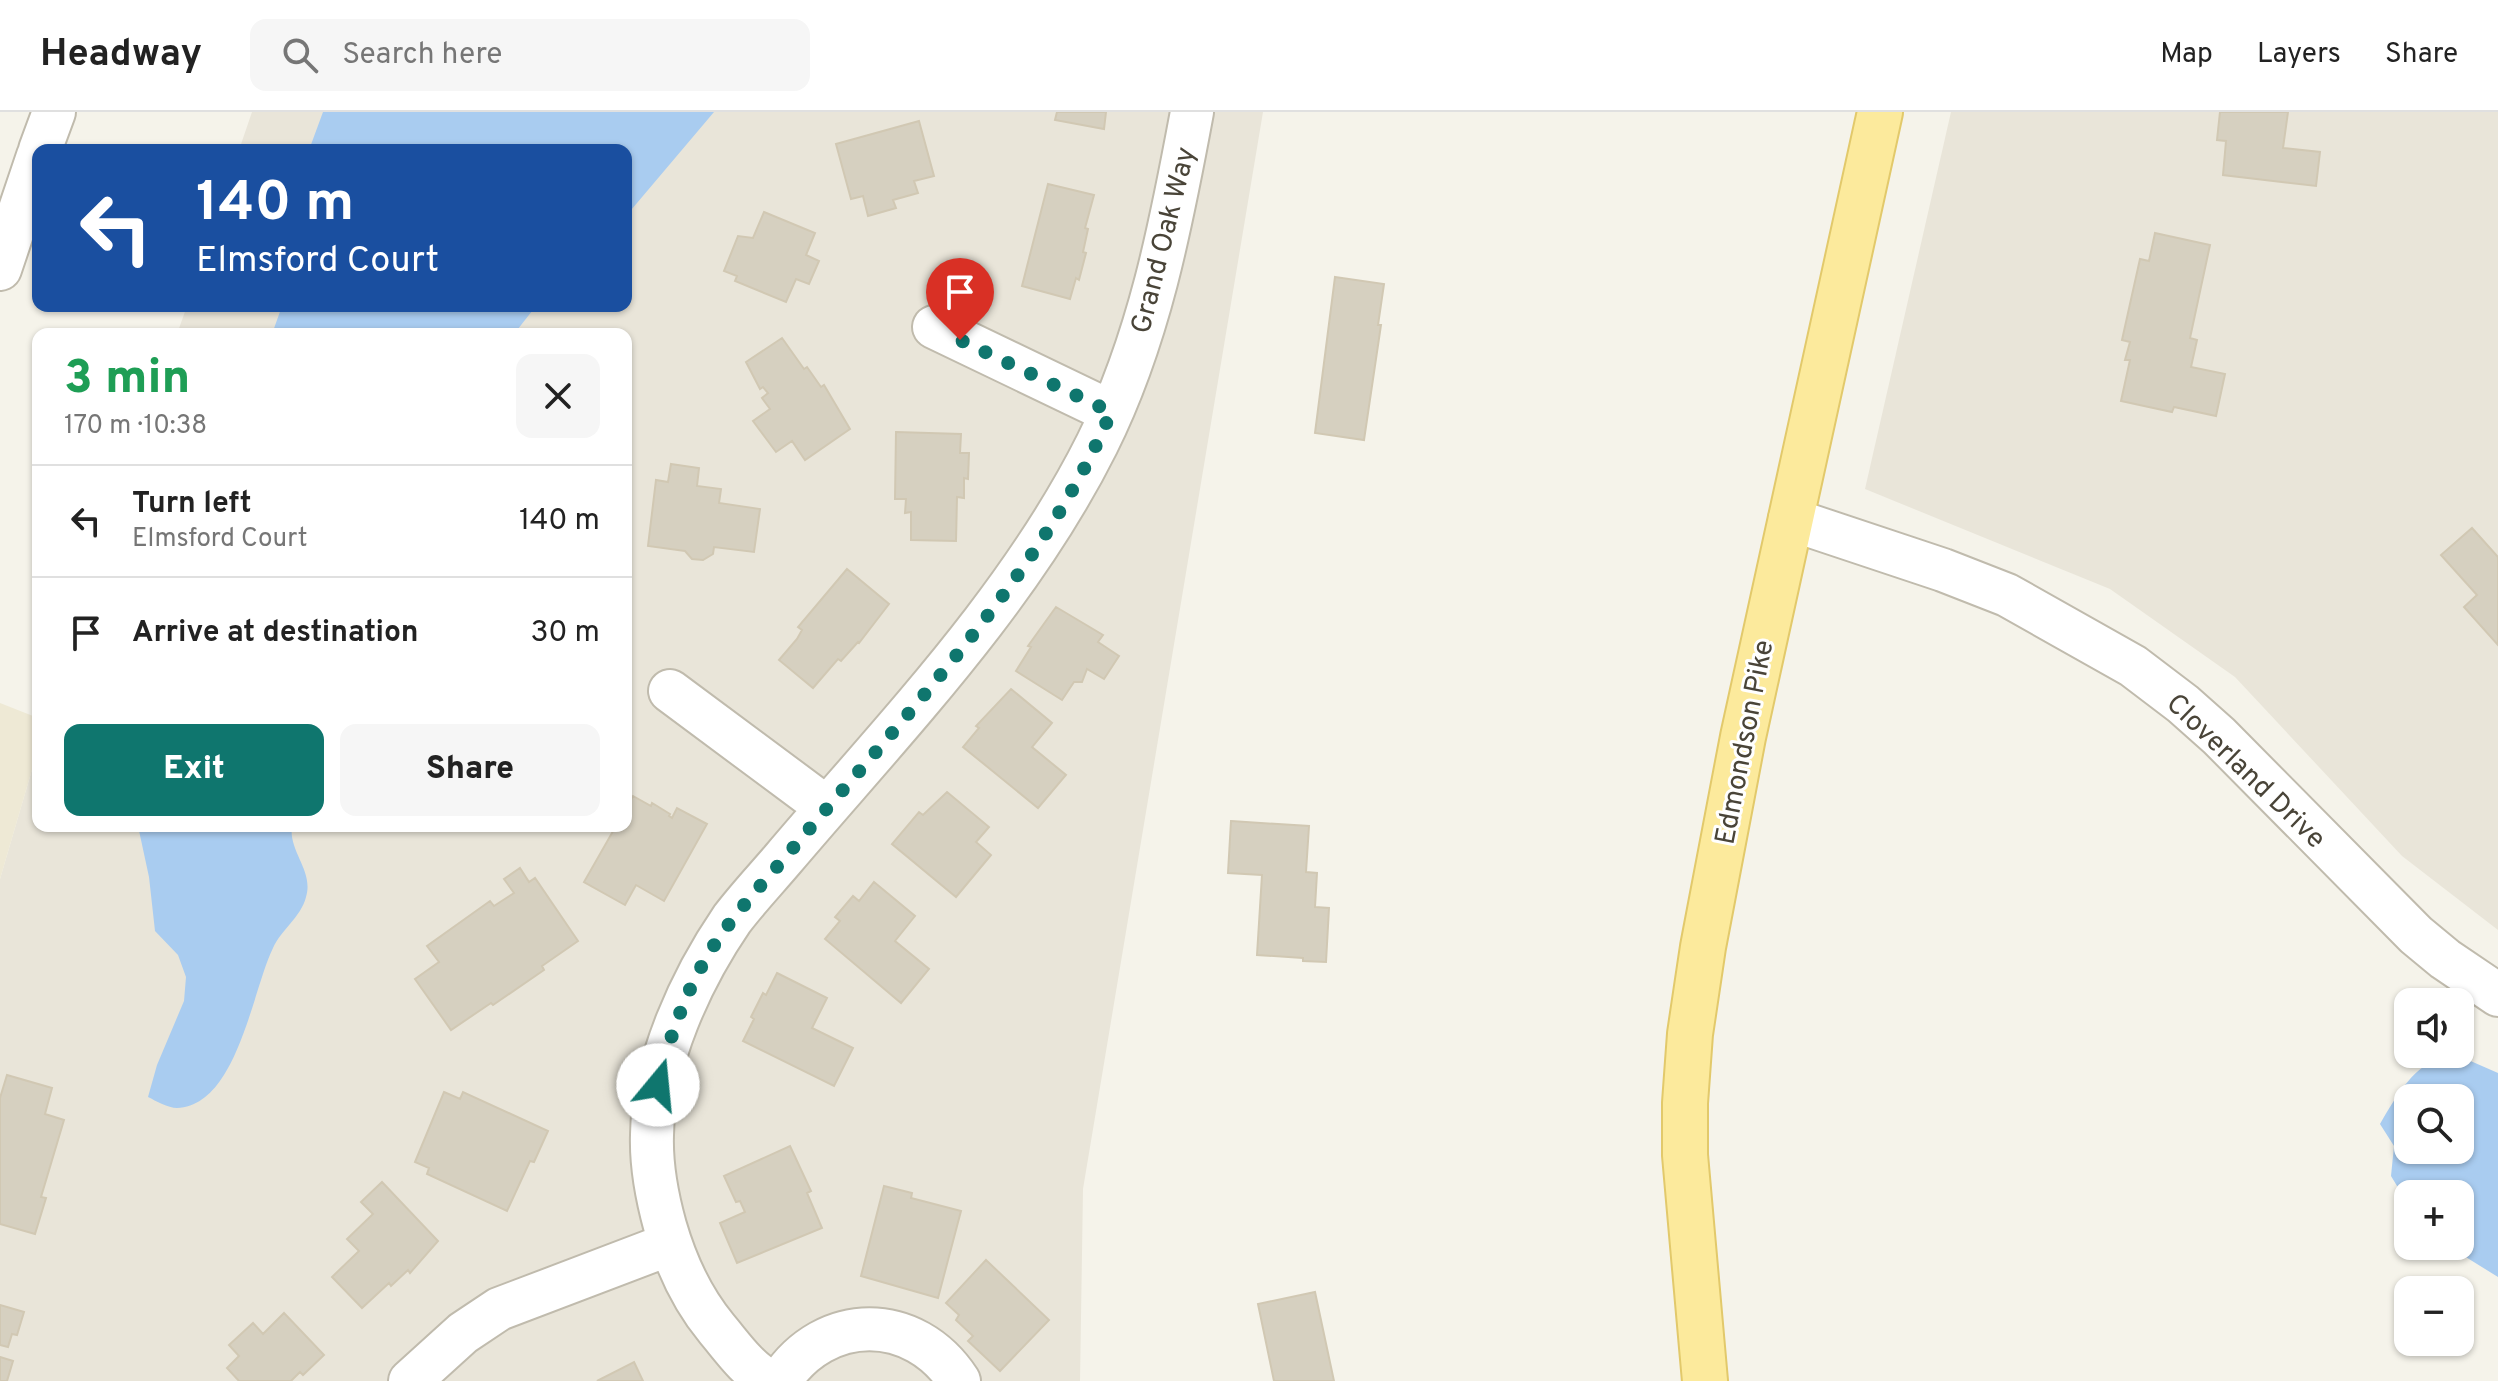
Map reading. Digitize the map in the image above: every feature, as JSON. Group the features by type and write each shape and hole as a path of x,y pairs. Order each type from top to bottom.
{"main road":[{"name":"Edmondson Pike","path":"1705,1381 1685,1155 1690,1034 1725,828 1880,112"}],"street":[{"path":"42,144 54,112"},
{"name":"Grand Oak Way","path":"769,1381 745,1363 701,1308 692,1295 670,1244 659,1205 652,1135 661,1074 701,968 726,927 958,654 1020,571 1082,473 1111,412 1142,329 1166,250 1192,112"},
{"path":"0,269 32,174"},
{"path":"934,327 1111,412"},
{"name":"Cloverland Drive","path":"1790,519 1943,570 2007,595 2133,666 2219,736 2416,935 2498,995"},
{"path":"670,691 826,807"},
{"path":"410,1381 463,1333 499,1309 670,1244"},
{"path":"780,1381 803,1353 824,1339 867,1329 895,1333 921,1343 946,1363 959,1381"}],"shaded area":[{"path":"252,112 1263,112 1083,1189 1080,1381 0,1381 0,879 32,770 32,832 632,832 632,328 179,328 185,312 632,312 632,144 241,144"},
{"path":"1951,112 2498,112 2498,930 2402,856 2235,677 2110,589 1865,489"},
{"path":"0,703 32,716 32,770 0,879"}],"water":[{"path":"323,112 714,112 632,209 632,144 311,144"},
{"path":"280,312 531,312 519,328 274,328"},
{"path":"139,832 292,832 307,878 306,897 273,948 240,1043 228,1068 214,1088 197,1102 177,1108 148,1097 157,1065 184,1001 186,977 178,955 155,931 149,877"},
{"path":"2474,1062 2498,1073 2498,1277 2471,1260 2474,1260 2474,1180 2394,1181 2391,1176 2394,1146 2394,1164 2474,1164 2474,1084 2406,1084 2422,1068 2474,1068"},
{"path":"2394,1101 2394,1146 2380,1124"}],"building":[{"path":"1057,112 1106,112 1104,129 1055,120"},
{"path":"2220,112 2288,112 2283,148 2320,152 2316,186 2223,175 2226,141 2217,140"},
{"path":"919,121 934,176 914,181 918,193 893,200 896,208 868,216 863,196 851,199 836,144"},
{"path":"1048,184 1094,195 1085,228 1088,229 1083,252 1086,253 1070,299 1022,286"},
{"path":"764,212 815,233 806,255 819,261 809,284 796,279 786,302 735,281 737,276 724,271 738,236 753,238"},
{"path":"2155,233 2210,245 2190,338 2197,340 2191,367 2225,374 2216,416 2174,407 2172,412 2121,401 2130,360 2125,360 2130,342 2122,340 2140,259 2149,261"},
{"path":"1335,277 1384,284 1364,440 1315,433"},
{"path":"782,338 804,369 807,367 821,387 824,385 850,429 805,460 792,441 776,452 753,421 770,409 762,398 768,393 763,387 760,389 746,362"},
{"path":"896,432 961,434 960,453 969,453 968,479 964,478 964,498 957,497 956,541 911,540 911,512 905,513 906,499 895,499"},
{"path":"671,464 699,468 697,486 721,489 719,503 760,509 754,552 714,547 713,554 703,560 692,559 685,551 648,546 656,480 668,482"},
{"path":"2472,528 2498,557 2498,645 2464,607 2477,595 2441,555"},
{"path":"847,569 889,604 859,643 841,661 838,659 813,688 779,660 797,639 802,630 798,627"},
{"path":"1056,607 1103,635 1098,642 1119,656 1104,679 1087,669 1082,682 1074,682 1062,700 1016,671 1031,647 1028,646"},
{"path":"1011,689 1052,723 1032,747 1066,775 1038,808 963,747 979,728 976,726"},
{"path":"947,792 989,827 976,842 991,855 956,897 892,844 919,812 923,815"},
{"path":"632,798 651,806 652,803 672,818 677,808 707,824 664,901 636,885 625,905 584,882 613,832 632,832"},
{"path":"1231,821 1309,826 1306,872 1317,873 1315,907 1329,908 1326,962 1257,955 1262,875 1228,873"},
{"path":"520,868 529,882 535,878 578,941 542,966 544,970 451,1030 415,979 439,962 427,946 490,901 494,906 514,893 504,879"},
{"path":"874,882 915,916 895,941 929,969 901,1003 825,939 840,921 835,917 853,896 859,901"},
{"path":"777,973 827,998 812,1028 853,1048 834,1086 743,1041 763,993 766,995"},
{"path":"7,1075 52,1088 45,1114 64,1120 41,1197 46,1198 35,1234 0,1224 0,1098"},
{"path":"444,1092 460,1099 463,1092 548,1131 507,1211 427,1174 429,1168 415,1162"},
{"path":"790,1146 811,1191 807,1193 822,1228 737,1263 720,1223 745,1212 740,1201 736,1202 724,1176"},
{"path":"382,1182 438,1241 410,1273 408,1270 391,1286 389,1283 362,1308 332,1277 359,1251 347,1239 373,1214 361,1202"},
{"path":"884,1186 912,1193 911,1198 961,1211 938,1298 861,1276"},
{"path":"986,1260 1049,1320 1000,1371 968,1341 973,1336 956,1320 959,1315 946,1303"},
{"path":"1315,1292 1334,1381 1274,1381 1258,1304"},
{"path":"0,1305 24,1312 17,1335 12,1334 8,1347 0,1345"},
{"path":"284,1313 324,1355 303,1375 300,1372 291,1381 239,1381 227,1368 239,1356 229,1345 253,1323 263,1334"},
{"path":"0,1357 13,1361 7,1381 0,1381"},
{"path":"634,1362 643,1381 597,1381"}],"route":[{"path":"658,1085 690,992 714,944 742,906 975,632 1053,521 1082,473 1111,412 960,340"}]}
